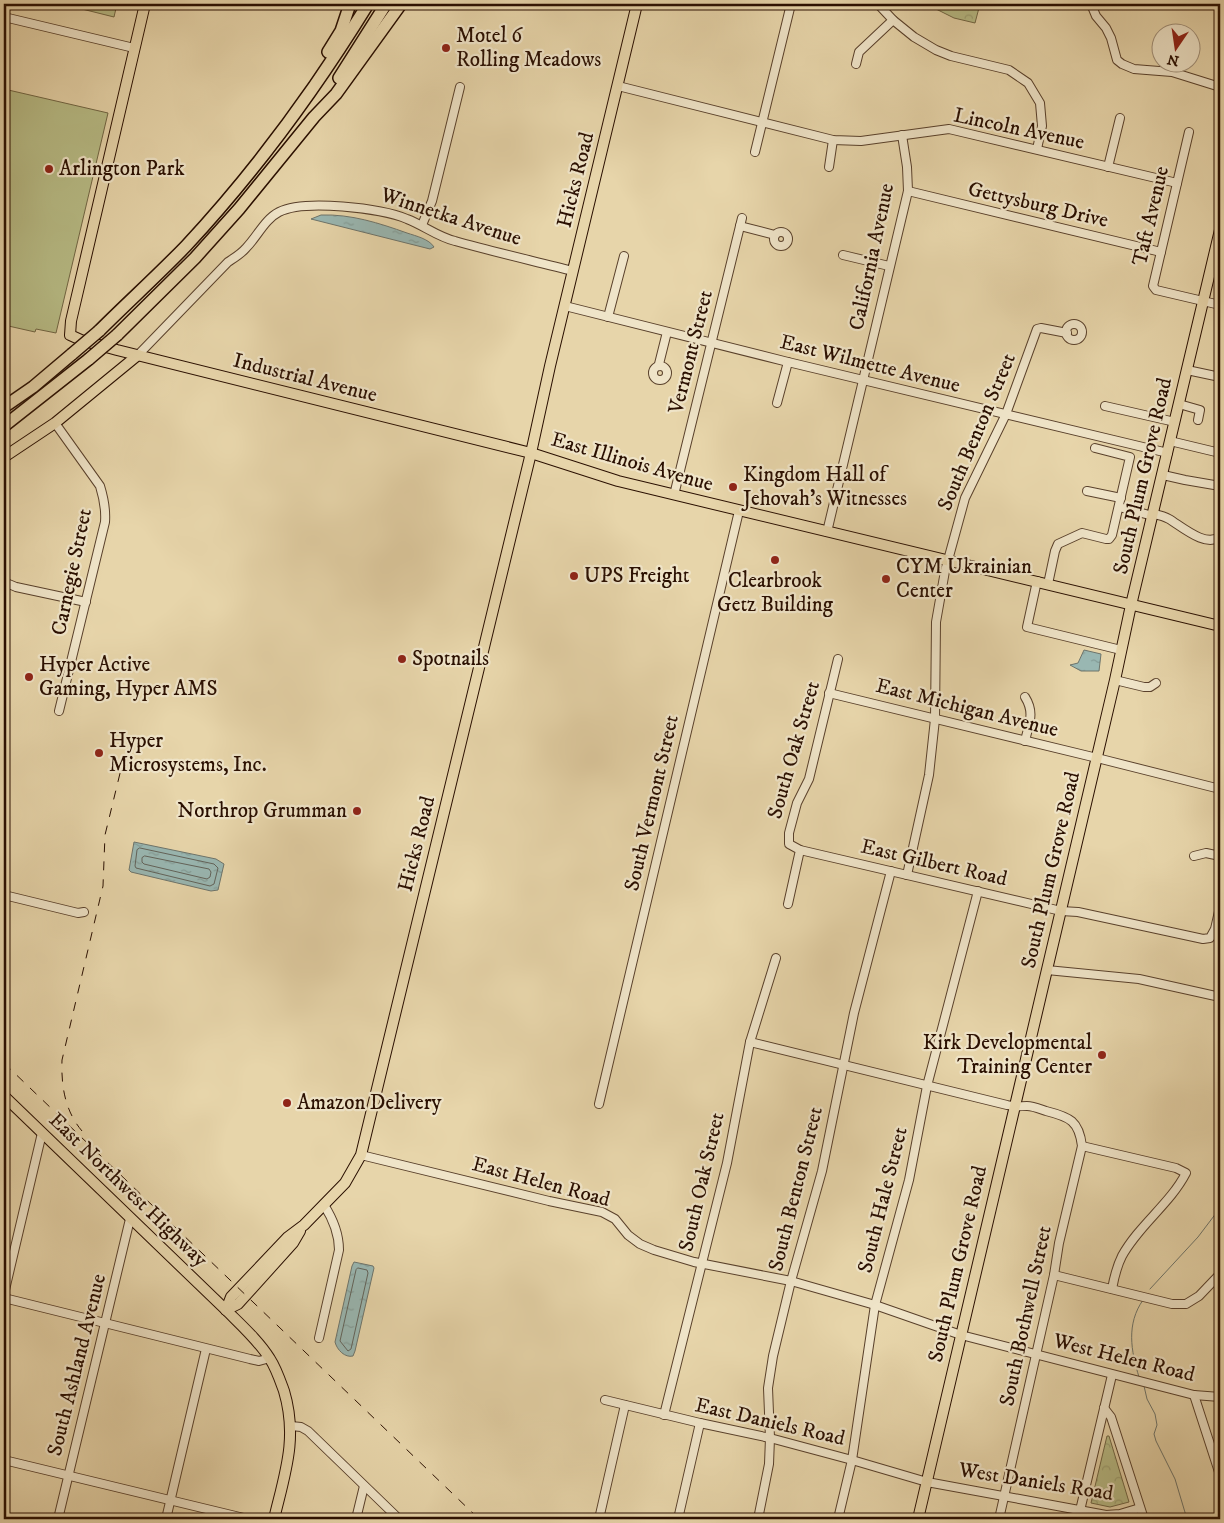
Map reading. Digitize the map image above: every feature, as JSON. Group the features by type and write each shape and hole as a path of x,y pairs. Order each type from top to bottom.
{"highway":[{"path":"280,134 290,112 341,31 350,4"},
{"path":"4,407 32,387 99,331 184,248 280,134 368,4"},
{"path":"314,117 386,4"},
{"path":"4,426 116,335 195,258 239,209 314,117 336,94 401,4"}],"main road":[{"path":"134,48 145,4"},
{"name":"Hicks Road","path":"226,1310 238,1304 293,1242 304,1225 345,1183 361,1155 531,454 550,366 637,4"},
{"name":"Industrial Avenue","path":"134,48 71,321 70,335 80,340 138,355 531,454"},
{"name":"South Plum Grove Road","path":"918,1519 1220,230"},
{"path":"4,457 55,423 138,355"},
{"name":"East Illinois Avenue","path":"531,454 610,479 674,495 1220,626"},
{"name":"East Northwest Highway","path":"4,1096 248,1331 270,1358 282,1385 291,1426 290,1452 274,1519"}],"street":[{"path":"755,152 791,4"},
{"path":"878,4 893,20 914,37 936,50 951,56 1009,70 1028,83 1040,103 1042,126 1036,149"},
{"path":"1091,4 1096,16 1106,28 1111,38 1117,60 1122,64 1134,69 1172,72 1220,87"},
{"path":"4,17 134,48"},
{"path":"856,64 859,52 893,20"},
{"name":"Lincoln Avenue","path":"618,86 833,140 861,141 949,129 1177,183"},
{"path":"422,225 432,201 460,87"},
{"path":"1108,167 1120,118"},
{"name":"Taft Avenue","path":"1189,132 1153,286 1156,290 1203,301"},
{"name":"California Avenue","path":"827,532 908,191 907,167 902,135"},
{"path":"829,167 833,140"},
{"name":"Gettysburg Drive","path":"908,191 1160,252"},
{"name":"Winnetka Avenue","path":"138,355 228,262 245,250 273,216 281,211 314,206 387,212 422,225 452,240 573,271"},
{"name":"Vermont Street","path":"674,495 741,222 775,235"},
{"path":"843,255 889,266"},
{"path":"608,317 624,256"},
{"path":"1203,301 1220,305"},
{"name":"East Wilmette Avenue","path":"565,306 788,362 1168,453"},
{"name":"South Benton Street","path":"907,875 928,775 935,719 936,622 947,561 965,498 1006,414 1037,329 1041,328 1067,333"},
{"path":"660,366 667,332"},
{"path":"777,403 788,362"},
{"path":"1187,370 1220,377"},
{"path":"1198,420 1202,400"},
{"path":"1179,404 1200,410"},
{"path":"1105,406 1175,422"},
{"name":"Carnegie Street","path":"55,423 100,486 106,510 105,522 86,602 58,711"},
{"path":"1170,441 1220,453"},
{"path":"1048,584 1058,544 1082,534 1106,539 1111,538 1130,457 1095,448"},
{"path":"1163,475 1220,486"},
{"path":"1087,491 1121,498"},
{"path":"1119,507 1169,519 1195,535 1208,540 1219,540"},
{"name":"South Vermont Street","path":"599,1104 739,511"},
{"path":"1037,581 1027,626 1121,650"},
{"path":"4,582 16,587 86,602"},
{"name":"South Oak Street","path":"788,904 800,850 789,844 789,833 797,803 809,779 838,659"},
{"path":"1115,680 1144,687 1150,687 1156,683"},
{"name":"East Michigan Avenue","path":"829,693 1220,789"},
{"path":"1025,697 1031,711 1025,741"},
{"name":"East Gilbert Road","path":"800,850 1061,911 1078,912 1203,939 1210,938 1215,929 1220,907"},
{"path":"1194,856 1206,852 1220,856"},
{"name":"South Benton Street","path":"758,1519 769,1464 769,1374 791,1281 822,1171 854,1013 891,871"},
{"name":"South Hale Street","path":"838,1519 852,1460 875,1305 909,1180 927,1086 978,892"},
{"path":"4,895 78,913 84,912"},
{"name":"South Oak Street","path":"664,1415 727,1163 750,1042 776,958"},
{"path":"1047,970 1126,977 1220,997"},
{"path":"750,1042 1015,1107 1028,1106 1063,1115 1073,1122 1080,1132 1082,1146 1176,1168 1186,1173 1180,1186 1131,1241 1121,1257 1112,1289"},
{"path":"4,1294 42,1133"},
{"name":"South Bothwell Street","path":"999,1519 1054,1276 1058,1243 1082,1146"},
{"name":"East Helen Road","path":"361,1155 602,1212 614,1219 628,1235 640,1244 654,1250 701,1263 791,1281 875,1305 961,1335"},
{"path":"319,1338 339,1250 335,1224 324,1205"},
{"name":"South Ashland Avenue","path":"58,1519 130,1219"},
{"path":"1054,1276 1172,1304 1186,1304 1219,1279"},
{"path":"4,1298 259,1361 270,1358"},
{"name":"West Helen Road","path":"961,1335 1037,1353 1112,1375 1194,1395 1220,1398"},
{"path":"166,1519 206,1349"},
{"path":"1078,1519 1112,1375"},
{"path":"1194,1395 1220,1476"},
{"name":"East Daniels Road","path":"605,1400 770,1438 927,1482"},
{"path":"599,1519 625,1405"},
{"path":"1104,1408 1111,1418 1144,1519"},
{"path":"678,1519 700,1423"},
{"path":"291,1426 301,1427 308,1431 399,1519"},
{"path":"4,1460 248,1519"},
{"name":"West Daniels Road","path":"927,1482 1113,1515 1140,1508"},
{"path":"356,1519 364,1486"}],"green space":[{"path":"75,4 117,4 114,17 74,7"},
{"path":"926,4 980,4 975,23 954,18"},
{"name":"Arlington Park","path":"4,89 108,113 56,333 36,329 35,332 4,325"},
{"path":"1107,1436 1109,1436 1129,1502 1110,1507 1091,1503"}],"water":[{"path":"321,215 343,216 375,223 422,238 434,247 430,249 311,219"},
{"path":"1084,650 1101,654 1099,671 1081,671 1070,665 1078,663"},
{"path":"134,842 216,859 224,864 218,890 211,891 131,872 129,870"},
{"path":"354,1262 373,1266 374,1268 355,1351 353,1356 347,1356 342,1353 335,1342"}],"waterway":[{"path":"1150,1289 1198,1237 1220,1208"},
{"path":"1139,1377 1132,1348 1132,1328 1134,1318 1143,1300"},
{"path":"1144,1386 1147,1399 1155,1414 1157,1425 1154,1434 1156,1441 1175,1479 1187,1519"}],"railway":[{"path":"82,1131 76,1123 65,1098 62,1060 103,886 105,835 123,761"},
{"path":"4,1063 479,1519"}],"place":[{"name":"Motel 6 Rolling Meadows","path":"446,48"},
{"name":"Arlington Park","path":"49,169"},
{"name":"Kingdom Hall of Jehovah's Witnesses","path":"733,487"},
{"name":"Clearbrook Getz Building","path":"775,560"},
{"name":"UPS Freight","path":"574,576"},
{"name":"CYM Ukrainian Center","path":"886,579"},
{"name":"Spotnails","path":"402,659"},
{"name":"Hyper Active Gaming, Hyper AMS","path":"29,677"},
{"name":"Hyper Microsystems, Inc.","path":"99,753"},
{"name":"Northrop Grumman","path":"357,811"},
{"name":"Kirk Developmental Training Center","path":"1102,1055"},
{"name":"Amazon Delivery","path":"287,1103"}]}
